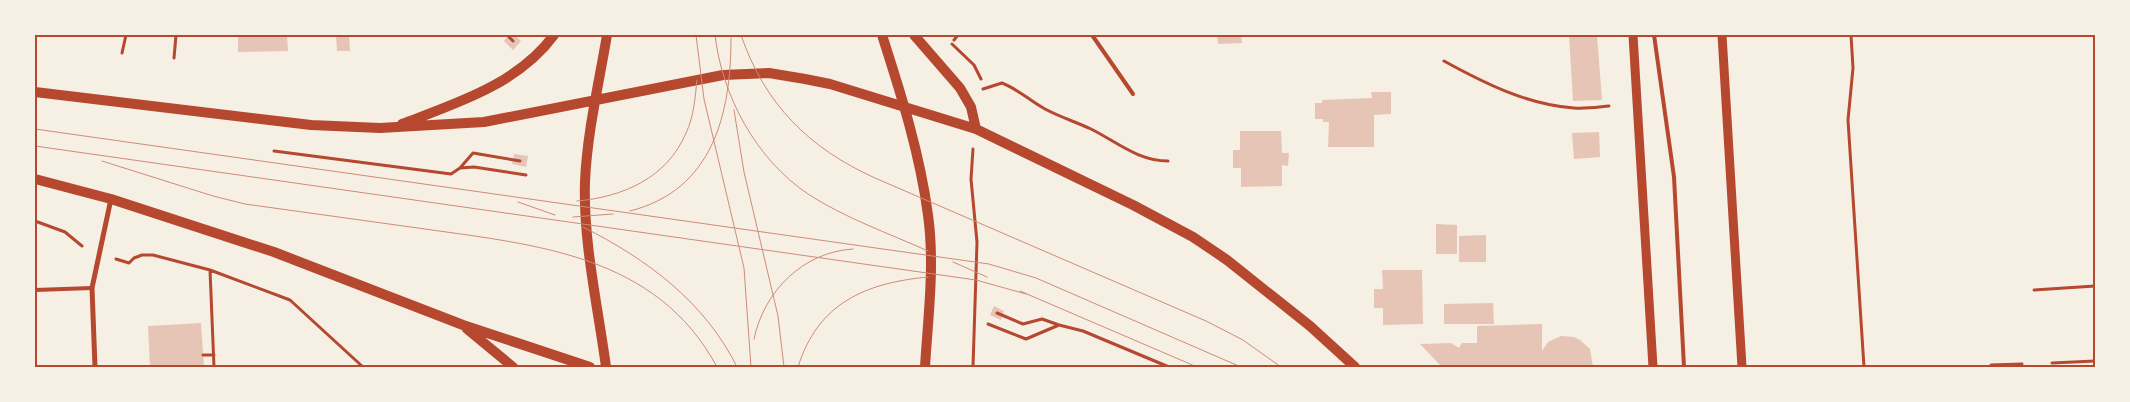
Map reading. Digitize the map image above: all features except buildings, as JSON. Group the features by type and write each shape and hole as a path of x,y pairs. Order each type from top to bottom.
{"main road":[{"path":"394,127 448,107 494,86 540,52 554,35"},
{"path":"606,367 585,217 585,182 607,35"},
{"path":"882,35 916,150 928,216 930,277 925,367"},
{"path":"914,35 960,88 971,107 976,129"},
{"path":"35,92 311,125 356,128 484,122 733,74 769,73 830,84 976,129 1068,172 1194,237 1281,302 1354,367"},
{"path":"35,179 111,199 282,255 463,325 590,367"},
{"path":"463,325 513,367"}],"street":[{"path":"1633,35 1653,367"},
{"path":"1722,35 1742,367"},
{"path":"95,367 92,288 111,199"}],"lane":[{"path":"1092,35 1133,94"},
{"path":"1654,35 1674,177 1684,367"},
{"path":"35,290 92,288"}],"path":[{"path":"122,53 126,35"},
{"path":"174,58 176,35"},
{"path":"506,35 513,41"},
{"path":"954,40 958,35"},
{"path":"1851,35 1853,68 1848,120 1864,367"},
{"path":"1444,61 1498,89 1541,103 1574,108 1609,106"},
{"path":"989,87 1000,83 1010,86 1045,109 1092,130 1136,155 1154,161 1168,161"},
{"path":"274,151 451,174 460,168 473,153 520,161"},
{"path":"971,162 977,242 973,367"},
{"path":"460,168 526,175"},
{"path":"35,222 65,232 80,245"},
{"path":"120,260 129,263 134,258 142,255 153,255 210,270 290,300 363,367"},
{"path":"210,270 214,367"},
{"path":"2034,290 2095,286"},
{"path":"997,313 1023,324 1042,319 1083,330 1169,367"},
{"path":"988,324 1026,339 1059,325"},
{"path":"203,355 214,355"},
{"path":"2052,363 2095,361"},
{"path":"1991,366 2022,364"}],"tram line":[{"path":"696,35 704,99 744,268 751,367"},
{"path":"715,35 725,81 734,103 758,144 789,180 822,203 928,251"},
{"path":"741,35 763,83 792,122 830,153 851,166 1206,321 1243,340 1281,367"},
{"path":"630,211 658,201 681,186 698,167 712,145 721,121 727,94 731,38"},
{"path":"577,201 594,199 627,190 655,173 667,162 678,149 689,127 694,107 697,80"},
{"path":"734,110 744,172 778,316 784,367"},
{"path":"35,129 989,264 1036,278 1241,367"},
{"path":"35,146 976,280 1026,294"},
{"path":"102,161 213,196 245,204 509,242 551,250 590,262 628,278 662,300 692,330 717,367"},
{"path":"518,202 555,215"},
{"path":"573,217 613,214"},
{"path":"583,227 630,253 672,285 708,322 724,344 737,367"},
{"path":"754,339 759,321 767,305 788,277 802,266 818,258 835,252 853,249"},
{"path":"953,262 987,277"},
{"path":"798,367 807,345 818,327 831,312 847,300 864,291 884,285 928,277"},
{"path":"1020,291 1197,367"}]}
